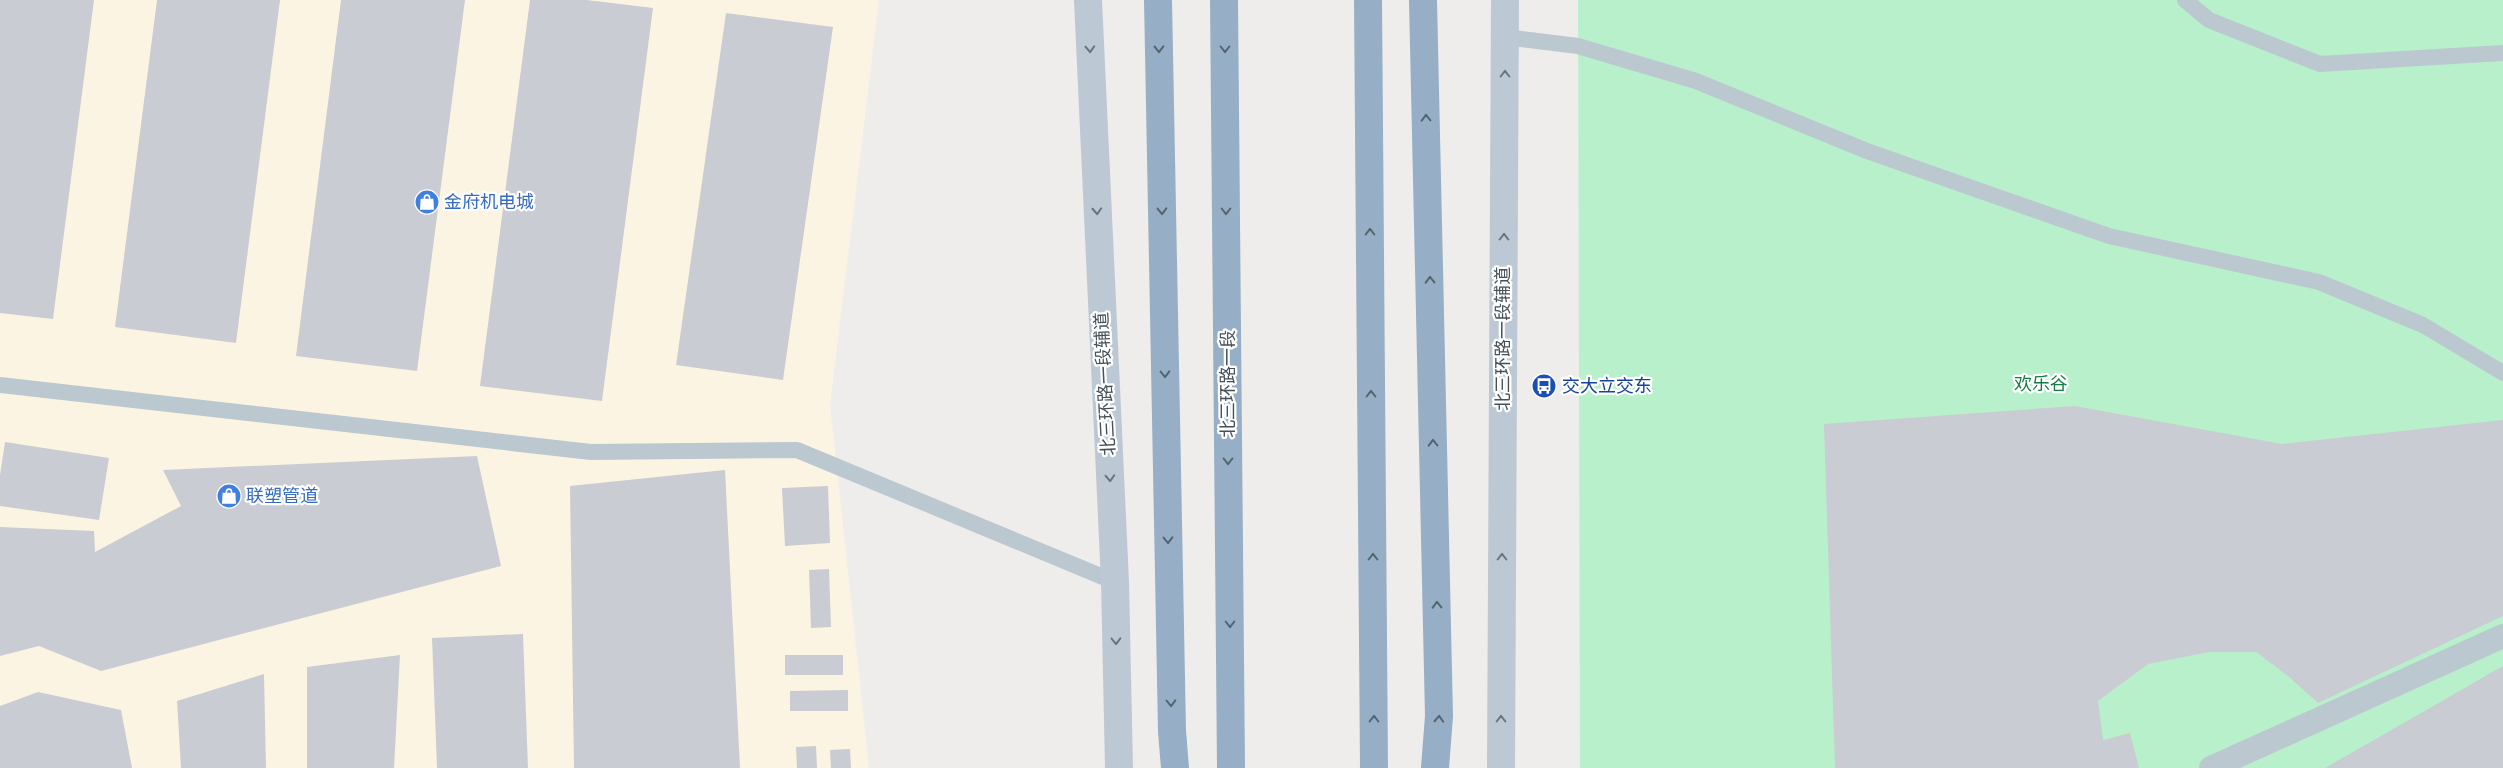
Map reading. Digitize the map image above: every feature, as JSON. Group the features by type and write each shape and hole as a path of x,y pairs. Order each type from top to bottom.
{"highway":[{"path":"1158,0 1172,731 1175,768"},
{"name":"北三环路一段","path":"1224,0 1231,768"},
{"path":"1368,0 1374,768"},
{"path":"1424,0 1439,716 1435,768"}],"main road":[{"name":"北三环路一段辅道","path":"1088,0 1115,582 1118,768"},
{"name":"北三环路一段辅道","path":"1501,768 1505,0"}],"street":[{"path":"2211,768 2503,636"}],"lane":[{"path":"2185,0 2209,20 2320,64 2503,53"},
{"path":"1505,38 1578,46 1696,81 1867,152 2109,236 2319,282 2423,325 2503,373"},
{"path":"0,385 591,452 797,450 1115,582"}],"shaded area":[{"name":"金府机电城","path":"0,0 879,0 830,404 869,768 0,768"}],"green space":[{"name":"欢乐谷","path":"1578,0 2503,0 2503,768 1580,768"}],"building":[{"path":"0,0 94,0 53,319 0,313"},
{"path":"157,0 280,0 236,343 115,327"},
{"path":"341,0 465,0 417,371 296,356"},
{"path":"530,0 587,0 653,8 602,401 480,386"},
{"path":"726,13 833,27 783,380 676,365"},
{"path":"2075,406 2282,444 2503,420 2503,616 2318,703 2288,676 2256,652 2209,652 2148,664 2098,701 2103,740 2130,733 2139,768 1835,768 1824,424"},
{"path":"5,442 109,458 99,520 0,506 0,475"},
{"path":"477,456 501,566 101,671 39,646 0,656 0,527 94,531 95,552 181,506 163,470"},
{"path":"725,470 740,768 574,768 570,486"},
{"path":"828,486 830,543 785,546 782,488"},
{"path":"829,569 831,627 811,628 809,570"},
{"path":"523,634 528,768 437,768 432,638"},
{"path":"400,655 394,768 307,768 307,667"},
{"path":"785,655 843,655 843,675 785,675"},
{"path":"2503,666 2503,768 2325,768"},
{"path":"264,674 266,768 181,768 177,701"},
{"path":"848,690 848,711 790,711 790,691"},
{"path":"38,692 121,710 132,768 0,768 0,706"},
{"path":"816,746 817,768 797,768 796,747"},
{"path":"850,749 851,768 831,768 830,750"}],"place":[{"name":"金府机电城","path":"427,202"},
{"name":"交大立交东","path":"1544,386"},
{"name":"联塑管道","path":"229,496"}]}
